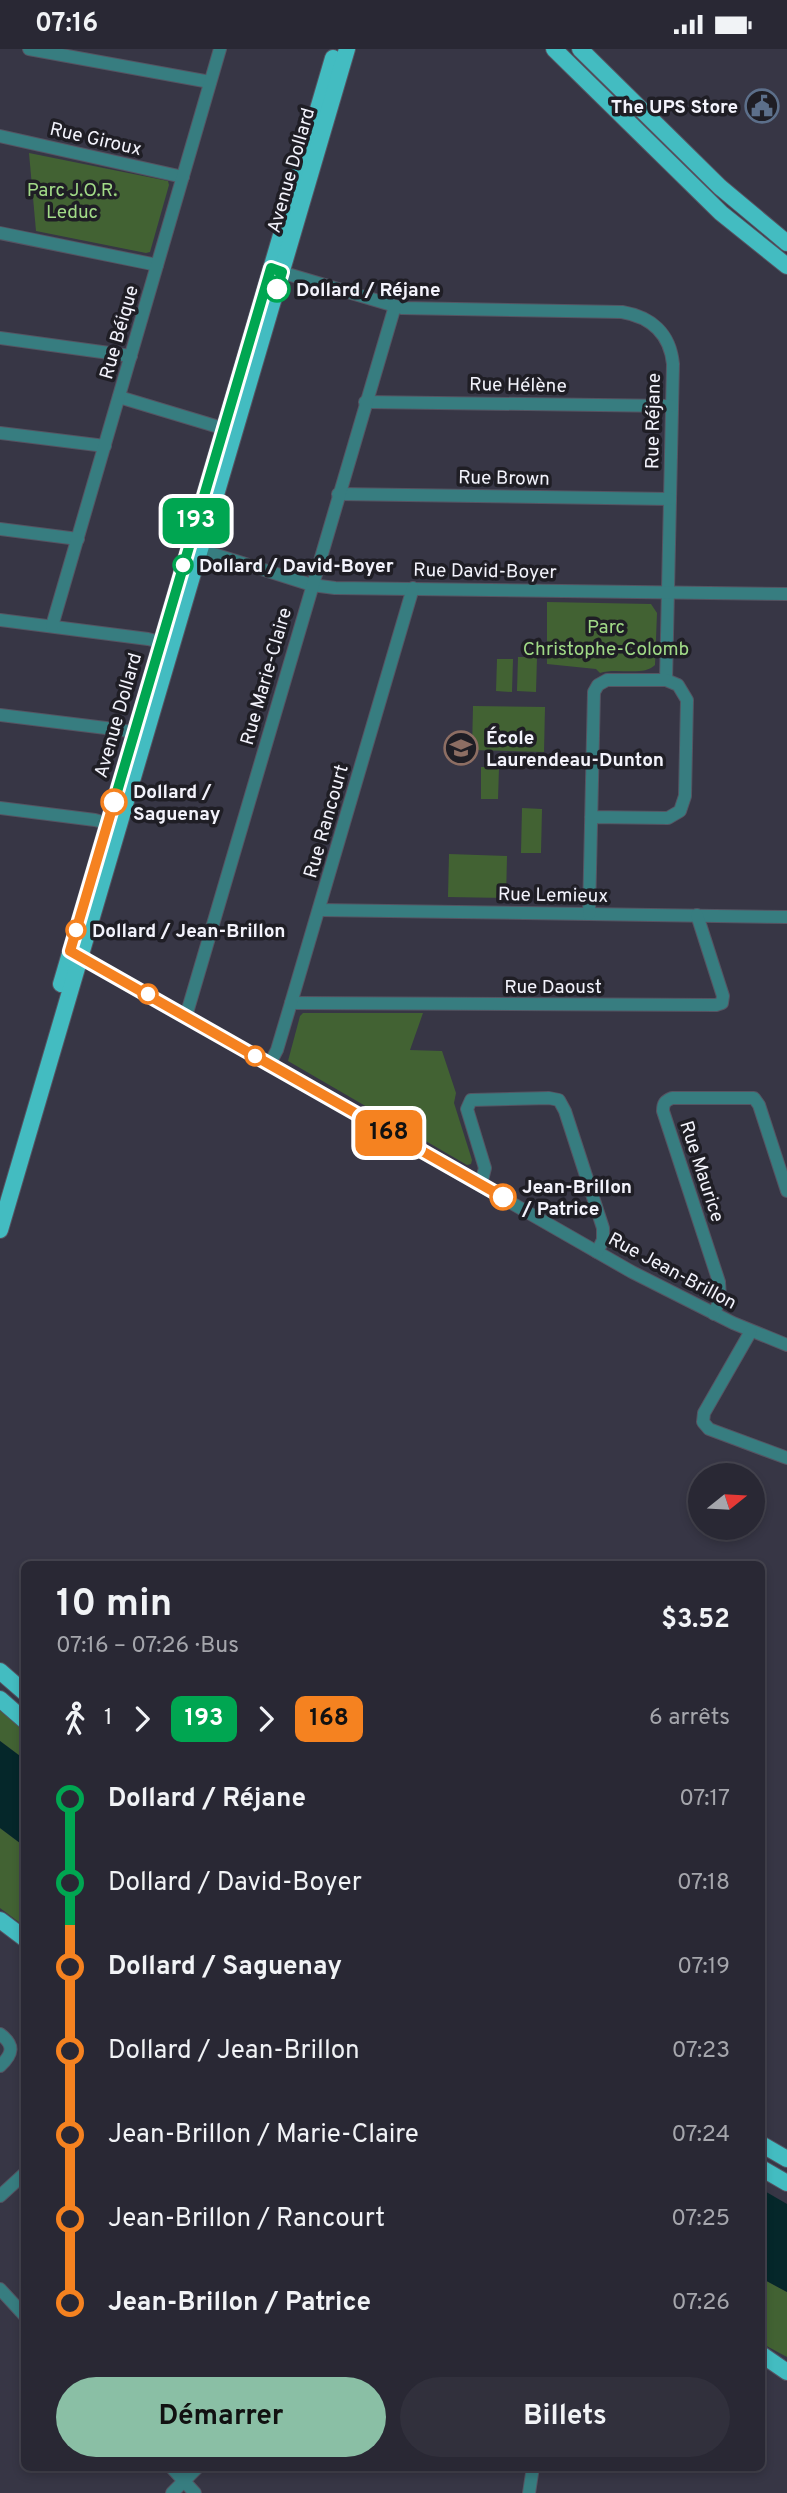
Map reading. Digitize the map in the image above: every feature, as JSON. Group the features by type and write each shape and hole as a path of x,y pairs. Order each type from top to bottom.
{"main road":[{"name":"Avenue Dollard","path":"276,270 335,49"},
{"name":"Avenue Dollard","path":"0,1230 113,825 276,270 346,49"},
{"path":"554,49 721,213 787,266"},
{"path":"580,49 725,193 787,243"},
{"name":"Avenue Dollard","path":"0,1192 76,953"},
{"path":"0,1671 21,1689"},
{"path":"0,1699 21,1717"},
{"path":"0,1920 21,1936"},
{"path":"765,2146 787,2159"},
{"path":"765,2170 787,2183"},
{"path":"773,2359 787,2372"}],"street":[{"path":"29,49 210,82"},
{"name":"Rue Béique","path":"52,626 220,49"},
{"name":"Rue Giroux","path":"0,136 183,177"},
{"path":"0,233 157,265"},
{"name":"Rue Réjane","path":"276,270 408,309 622,312 646,319 659,329 670,348 673,364 666,680"},
{"name":"Rue Marie-Claire","path":"186,1016 395,306"},
{"path":"0,338 131,356"},
{"path":"119,397 229,430"},
{"name":"Rue Hélène","path":"365,402 671,406"},
{"path":"0,433 105,446"},
{"name":"Rue Brown","path":"338,494 670,499"},
{"path":"0,529 78,539"},
{"name":"Rue David-Boyer","path":"195,548 312,585 335,588 787,594"},
{"name":"Rue Rancourt","path":"271,1063 413,589"},
{"path":"0,620 167,643"},
{"path":"589,914 593,698 595,689 607,680 666,680 678,685 688,700 685,796 680,811 668,818 591,817"},
{"path":"0,715 140,734"},
{"path":"0,809 113,825"},
{"name":"Rue Lemieux","path":"319,910 787,917"},
{"name":"Rue Daoust","path":"291,1003 716,1006 722,1003 723,996 697,915"},
{"name":"Rue Jean-Brillon","path":"76,953 597,1252 714,1314 787,1345"},
{"name":"Rue Maurice","path":"714,1314 720,1298 719,1282 663,1111 666,1100 754,1098 759,1105 787,1191"},
{"path":"481,1184 485,1168 467,1109 471,1100 559,1100 603,1228 604,1237 597,1252"},
{"path":"751,1331 704,1413 703,1422 709,1429 787,1458"},
{"path":"0,2034 12,2049 10,2056 0,2066"},
{"path":"0,2196 21,2177"},
{"path":"0,2289 21,2309"},
{"path":"174,2471 195,2493"},
{"path":"172,2493 194,2471"},
{"path":"528,2493 532,2471"}],"green space":[{"name":"Parc J.O.R. Leduc","path":"29,153 168,181 150,252 36,231"},
{"name":"Parc Christophe-Colomb","path":"547,602 651,604 657,613 655,665 644,670 600,673 596,669 547,664"},
{"path":"518,657 537,657 536,692 517,691"},
{"path":"497,659 513,659 512,692 496,691"},
{"path":"473,706 545,707 544,752 472,750"},
{"path":"481,767 499,767 498,799 481,799"},
{"path":"522,808 542,809 541,853 521,853"},
{"path":"449,854 507,856 506,898 448,897"},
{"path":"303,1013 423,1013 410,1050 442,1051 456,1093 454,1103 471,1164 467,1165 288,1061"},
{"path":"0,1709 21,1727 21,1757 0,1741"},
{"path":"0,1828 21,1844 21,1924 0,1908"},
{"path":"765,2280 787,2292 787,2357 765,2345"}],"shaded area":[{"path":"0,1741 21,1757 21,1844 0,1828"},
{"path":"765,2191 787,2204 787,2292 765,2280"}],"bus line":[{"name":"193","path":"114,802 271,268 282,272 277,289"},
{"name":"168","path":"114,802 70,951 503,1197"}],"place":[{"name":"The UPS Store","path":"762,106"},
{"name":"Dollard / Réjane","path":"277,289"},
{"name":"Dollard / David-Boyer","path":"183,565"},
{"name":"École Laurendeau-Dunton","path":"461,748"},
{"name":"Dollard / Saguenay","path":"114,802"},
{"name":"Dollard / Jean-Brillon","path":"76,930"},
{"name":"Jean-Brillon / Patrice","path":"503,1197"}]}
